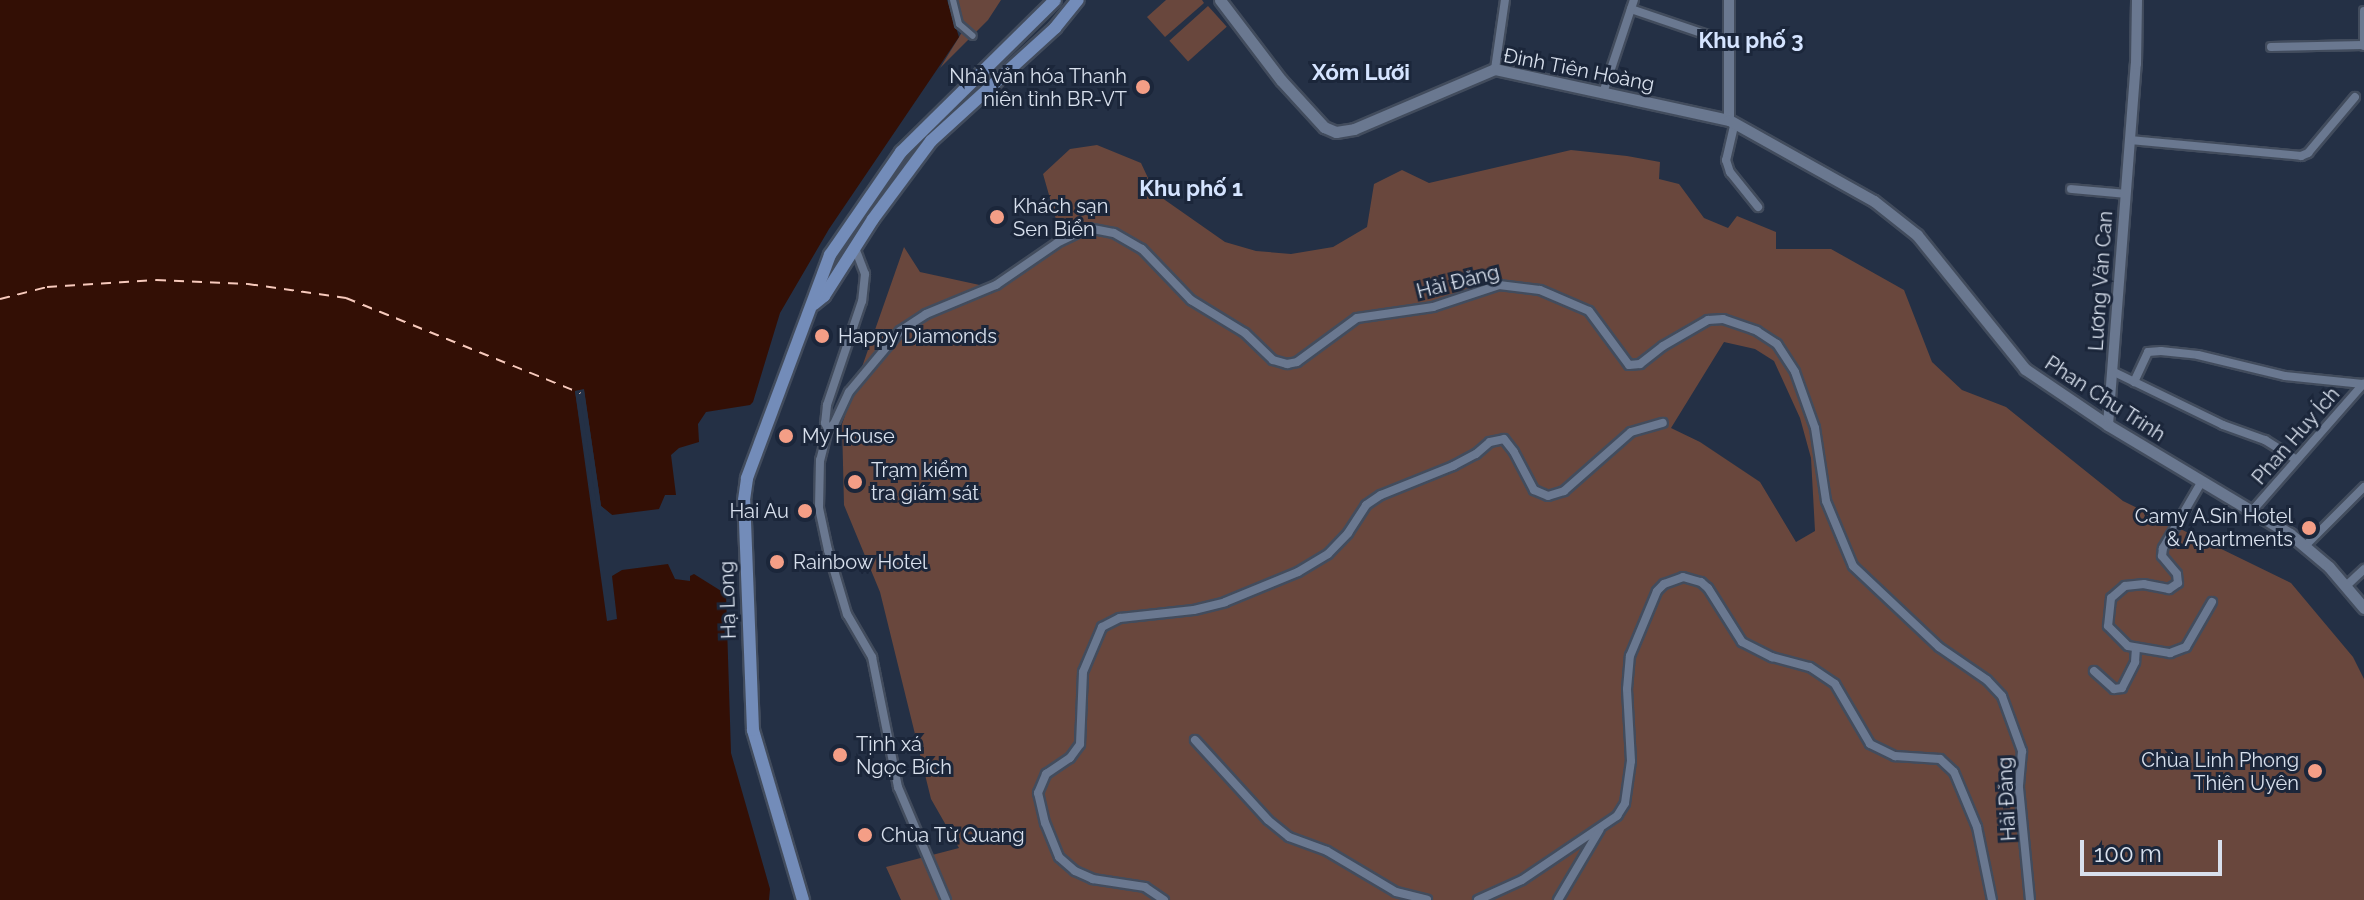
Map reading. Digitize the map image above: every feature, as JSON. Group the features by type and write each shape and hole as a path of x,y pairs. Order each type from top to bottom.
{"main road":[{"name":"Hạ Long","path":"803,900 753,730 744,500 761,436 814,304 817,285 841,238 883,173 919,133 1055,0"},
{"name":"Hạ Long","path":"814,304 824,296 931,141 1055,28 1078,0"},
{"name":"Đinh Tiên Hoàng","path":"1220,0 1281,80 1324,127 1336,132 1354,129 1495,69 1604,90 1732,123"},
{"name":"Phan Chu Trinh","path":"1732,123 1874,201 1894,216 1917,235 2025,369 2108,425 2306,545 2364,608"},
{"path":"919,133 931,141"},
{"path":"841,238 855,248"}],"street":[{"path":"953,0 959,24 973,36"},
{"path":"1495,69 1505,0"},
{"path":"1729,0 1732,123 1726,160 1730,172 1758,207"},
{"name":"Lương Văn Can","path":"2108,425 2130,140 2137,0"},
{"path":"1604,90 1632,4 1728,42"},
{"path":"2271,47 2364,45 2364,11"},
{"path":"2130,140 2301,156 2308,153 2355,97"},
{"path":"2071,189 2126,194"},
{"name":"Hải Đăng","path":"828,429 834,424 849,392 900,331 926,314 996,285 1057,243 1088,228 1114,233 1142,249 1191,300 1245,333 1273,360 1287,364 1297,362 1357,318 1433,307 1499,285 1540,290 1589,311 1629,365 1640,364 1663,346 1708,320 1723,319 1746,325 1777,344 1792,363 1815,428 1826,501 1853,566 1939,647 1996,687 2002,696 2022,751 2019,788 2030,900"},
{"path":"855,248 865,274 862,301 827,405 825,423 828,429 820,460 819,508 847,614 872,657 898,787 946,900"},
{"path":"2134,382 2148,352 2161,351 2198,355 2285,376 2364,383"},
{"path":"2112,371 2223,425 2265,440 2296,459"},
{"name":"Phan Huy Ích","path":"2252,511 2364,383"},
{"path":"1164,900 1145,887 1093,879 1075,871 1059,857 1045,823 1038,793 1046,774 1070,758 1080,744 1083,672 1102,627 1120,618 1194,610 1225,602 1298,572 1328,554 1348,533 1366,505 1381,495 1453,466 1476,454 1490,442 1504,439 1534,490 1548,496 1564,491 1631,432 1663,423"},
{"path":"2202,481 2163,548 2162,556 2177,574 2178,583 2169,589 2144,584 2125,586 2111,598 2108,626 2128,646 2170,653 2186,647 2212,602"},
{"path":"2306,545 2364,487"},
{"path":"2346,586 2364,569"},
{"name":"Hải Đăng","path":"1478,900 1522,880 1617,816 1629,789 1629,666 1643,619 1664,584 1683,577 1701,582 1714,596 1742,642 1772,657 1810,667 1835,684 1870,744 1895,756 1940,759 1954,772 1977,827 1992,900"},
{"path":"2094,671 2114,689 2122,688 2135,662 2136,649"},
{"path":"1195,740 1268,820 1289,837 1327,851 1396,892 1427,900"},
{"name":"Hải Đăng","path":"1558,900 1600,828"}],"shaded area":[{"path":"0,0 947,0 959,37 829,229 780,313 753,402 706,412 698,424 699,442 679,448 671,455 676,495 665,495 659,509 612,515 601,506 584,390 575,391 607,621 617,619 612,576 622,570 668,564 675,579 690,581 690,576 694,574 726,594 731,753 770,889 769,900 0,900"},
{"path":"954,0 1001,0 988,20 940,68 964,29"},
{"path":"1166,0 1202,0 1204,3 1165,37 1147,17"},
{"path":"1208,6 1227,27 1188,62 1169,41"},
{"path":"1097,145 1141,163 1155,193 1225,242 1256,251 1291,254 1333,247 1367,227 1374,184 1402,170 1429,183 1571,150 1627,156 1660,162 1659,179 1679,184 1704,218 1728,228 1737,216 1776,232 1776,249 1831,249 1904,290 1932,362 1962,390 2006,407 2123,501 2291,583 2353,657 2364,679 2364,900 901,900 886,867 959,848 931,799 880,592 844,505 842,424 904,247 920,272 998,289 1063,244 1043,174 1070,149","holes":["1724,342 1755,349 1774,361 1800,418 1811,458 1815,531 1796,542 1760,482 1700,442 1671,428"]}],"pier":[{"path":"584,389 601,506 612,515 597,507 580,394 598,517 594,517 575,391"}],"ferry route":[{"path":"0,299 47,287 156,280 248,284 346,298 580,393"}],"place":[{"name":"Nhà văn hóa Thanh niên tỉnh BR-VT","path":"1143,87"},
{"name":"Khách sạn Sen Biển","path":"997,217"},
{"name":"Happy Diamonds","path":"822,336"},
{"name":"My House","path":"786,436"},
{"name":"Trạm kiểm tra giám sát","path":"855,482"},
{"name":"Hai Au","path":"805,511"},
{"name":"Camy A.Sin Hotel & Apartments","path":"2309,528"},
{"name":"Rainbow Hotel","path":"777,562"},
{"name":"Tịnh xá Ngọc Bích","path":"840,755"},
{"name":"Chùa Linh Phong Thiên Uyên","path":"2315,771"},
{"name":"Chùa Từ Quang","path":"865,835"}],"district":[{"name":"Khu phố 3","path":"1751,41"},
{"name":"Xóm Lưới","path":"1361,73"},
{"name":"Khu phố 1","path":"1191,189"}]}
